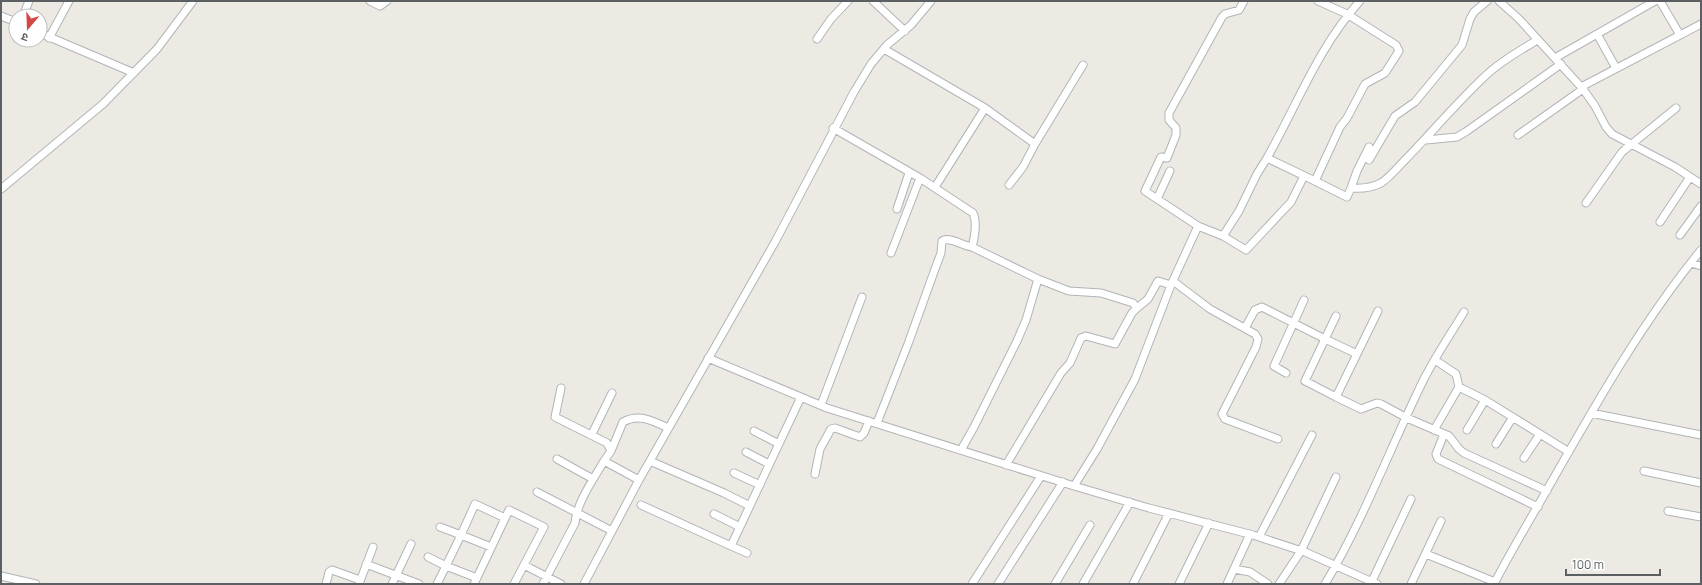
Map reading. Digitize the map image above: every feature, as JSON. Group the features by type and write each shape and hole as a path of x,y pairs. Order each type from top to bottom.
{"street":[{"path":"68,1 49,38 134,73"},
{"path":"2,186 103,104 156,49 193,1"},
{"path":"370,1 380,6 387,1"},
{"path":"817,39 848,1"},
{"path":"873,1 905,31"},
{"path":"584,584 639,480 774,242 833,128 871,64 884,49 905,31 930,1"},
{"path":"1244,1 1239,10 1224,14 1222,17 1170,113 1169,120 1176,128 1176,135 1167,158 1161,157 1145,191 1198,226 1223,236 1246,250 1291,202 1304,176"},
{"path":"1315,181 1340,127 1347,118 1365,84 1385,73 1399,51 1396,45 1347,14 1318,1"},
{"path":"1223,236 1239,211 1257,174 1286,124 1323,51 1347,14 1360,1"},
{"path":"1369,160 1395,116 1415,102 1462,45 1470,19 1474,12 1487,1"},
{"path":"1499,1 1519,19 1582,88 1595,106 1606,127 1612,134 1632,143 1701,184"},
{"path":"1555,58 1655,1"},
{"path":"1660,1 1680,35"},
{"path":"1518,135 1582,88 1616,68 1701,24"},
{"path":"1597,34 1616,68"},
{"path":"1351,188 1362,189 1381,183 1426,140 1484,77 1506,60 1537,40"},
{"path":"884,49 985,108 1035,144"},
{"path":"1426,140 1457,137 1561,64"},
{"path":"1009,186 1023,167 1035,144 1083,65"},
{"path":"937,184 985,108"},
{"path":"1586,203 1614,161 1632,143 1676,108"},
{"path":"833,128 920,178 973,213 975,217 975,231 972,247"},
{"path":"1267,158 1347,197 1357,171 1369,147"},
{"path":"1157,199 1170,171"},
{"path":"897,209 909,173"},
{"path":"1660,222 1690,177"},
{"path":"891,253 920,178"},
{"path":"1680,235 1701,206"},
{"path":"1074,486 1097,449 1132,385 1172,283 1198,226"},
{"path":"877,423 904,356 941,253 942,241 947,239 972,247 1038,279 1069,291 1101,293 1133,302 1137,308"},
{"path":"1426,554 1495,583 1592,413 1664,297 1701,250"},
{"path":"1691,263 1701,266"},
{"path":"961,450 1017,340 1026,320 1038,279"},
{"path":"1006,465 1061,373 1070,363 1081,338 1086,336 1115,344 1132,313 1148,299 1158,281 1172,283 1210,309 1255,334 1258,339 1257,344 1222,414 1225,419 1278,439"},
{"path":"821,405 862,297"},
{"path":"1286,373 1274,366 1304,300"},
{"path":"1246,328 1255,310 1262,307 1357,354"},
{"path":"1336,397 1378,311"},
{"path":"1325,584 1336,566 1423,380 1464,312"},
{"path":"1336,316 1305,381 1355,408 1361,409 1377,403 1406,418 1449,436 1464,453 1547,491"},
{"path":"708,358 821,405 1074,486 1250,534 1301,551 1375,583 1411,499"},
{"path":"1434,430 1459,387 1456,374 1435,360"},
{"path":"1459,387 1485,400 1569,452"},
{"path":"561,388 555,417 592,434 607,443 611,451"},
{"path":"592,434 612,393"},
{"path":"731,546 801,397"},
{"path":"1467,430 1485,400"},
{"path":"1592,413 1701,435"},
{"path":"543,584 575,523 576,513 593,479 611,451 623,422 628,419 642,417 668,428"},
{"path":"1496,444 1513,417"},
{"path":"816,474 820,449 831,429 835,428 860,437 864,434 869,421"},
{"path":"754,431 779,444"},
{"path":"1444,434 1436,454 1438,459 1538,506"},
{"path":"1524,458 1540,434"},
{"path":"1259,537 1312,435"},
{"path":"746,452 769,464"},
{"path":"557,459 593,479"},
{"path":"604,461 639,480"},
{"path":"650,461 750,506"},
{"path":"1644,471 1701,483"},
{"path":"734,473 760,485"},
{"path":"972,584 1041,476"},
{"path":"1279,584 1301,551 1336,477"},
{"path":"998,584 1063,482"},
{"path":"537,492 612,531"},
{"path":"1083,584 1130,502"},
{"path":"437,584 461,535 474,504 505,518"},
{"path":"641,505 747,553"},
{"path":"428,557 475,581 509,510 544,527 514,584"},
{"path":"1668,511 1701,517"},
{"path":"1132,584 1169,513"},
{"path":"714,514 740,527"},
{"path":"1411,584 1441,521"},
{"path":"1179,584 1209,523"},
{"path":"1055,584 1090,526"},
{"path":"440,527 491,547"},
{"path":"1227,584 1250,534"},
{"path":"392,584 411,544"},
{"path":"326,584 329,572 332,570 359,582 372,547"},
{"path":"366,564 419,584"},
{"path":"524,565 561,584"},
{"path":"1234,569 1250,572 1268,584"},
{"path":"1,576 36,584"}]}
